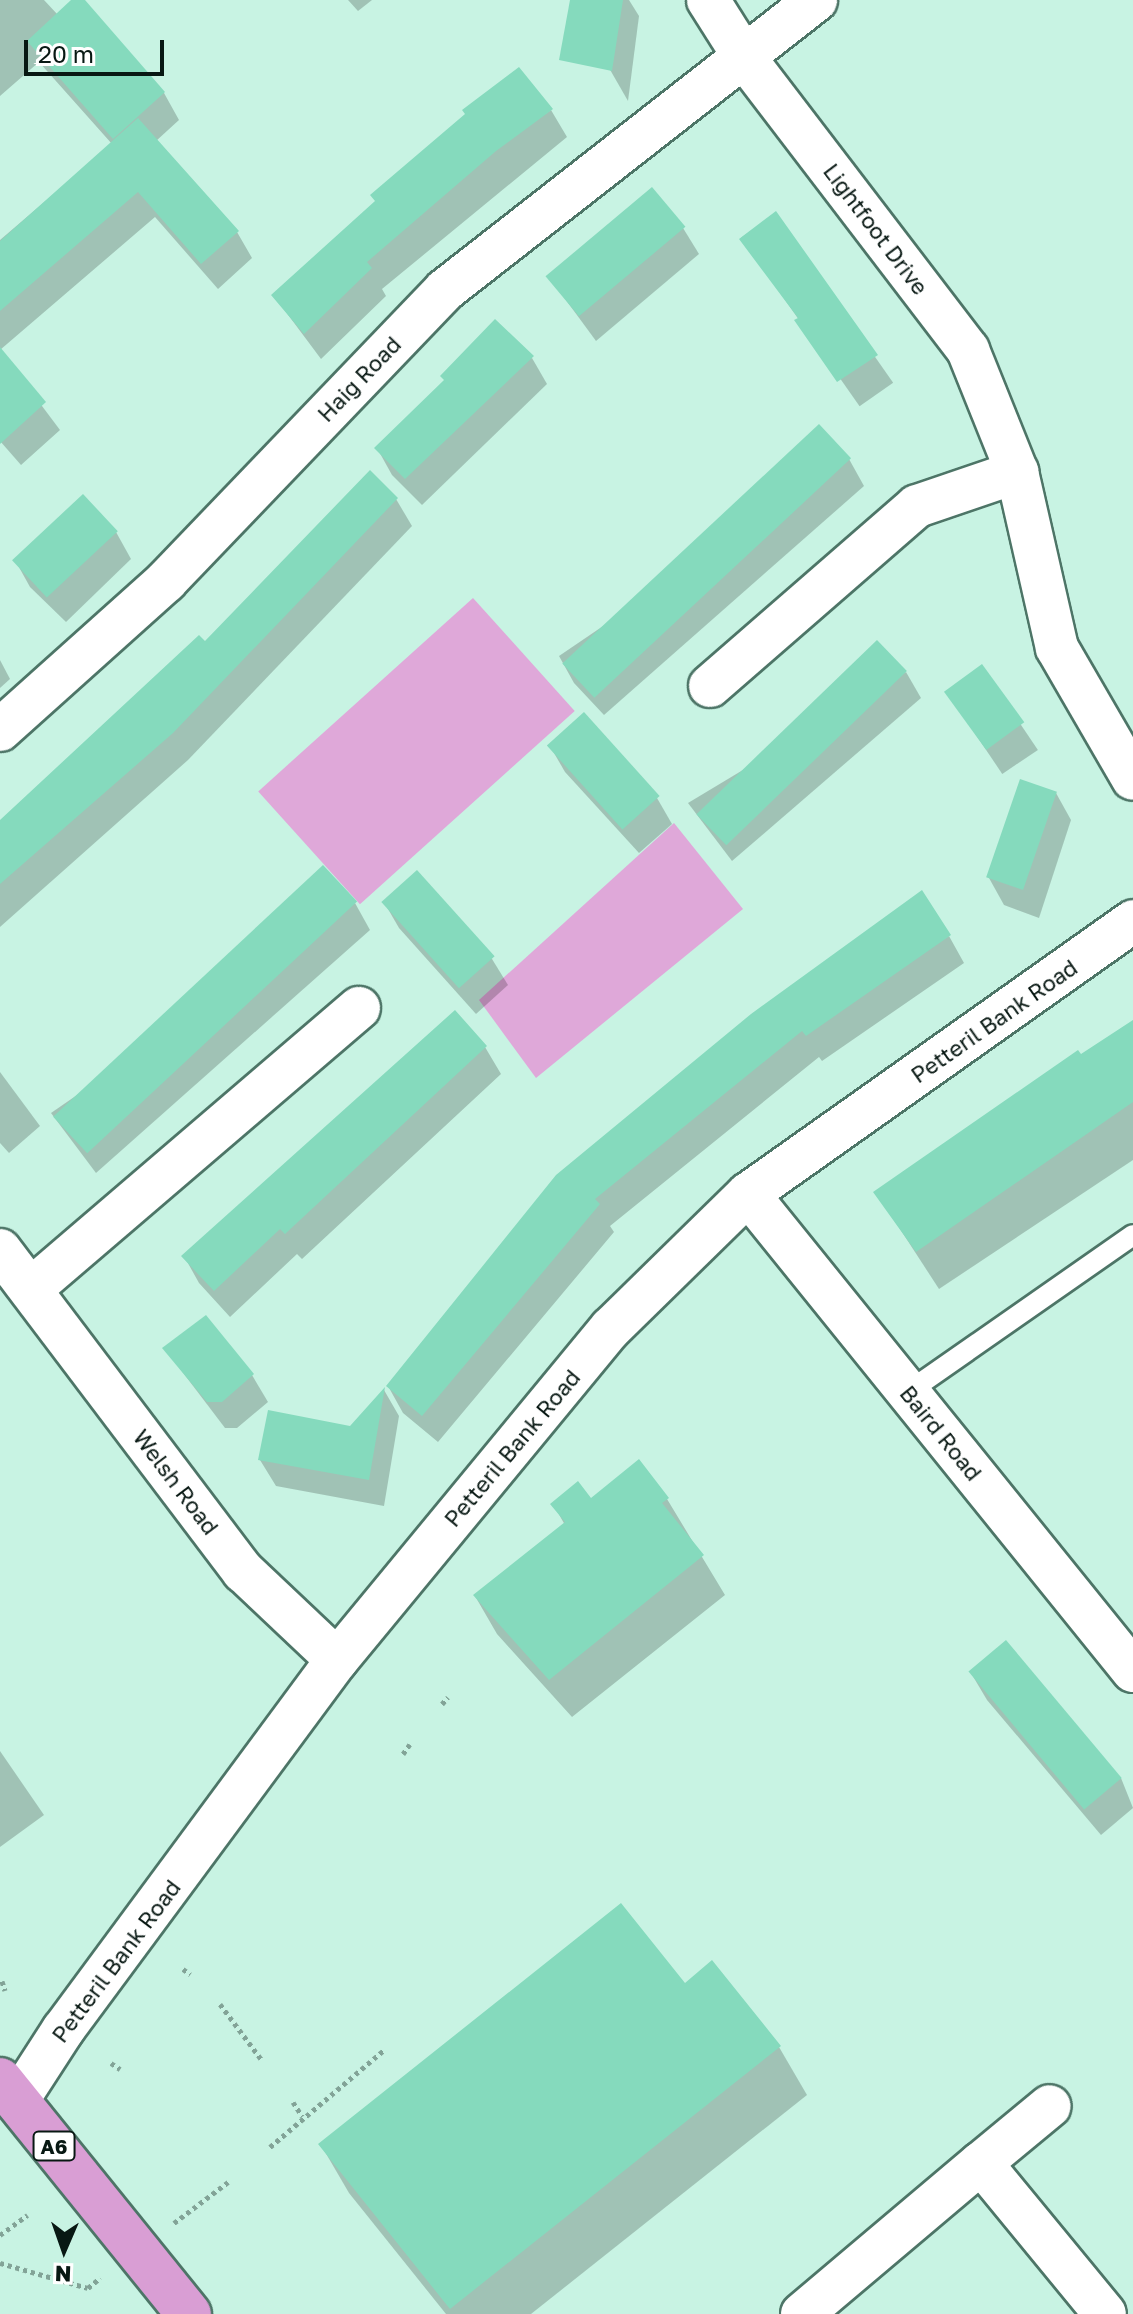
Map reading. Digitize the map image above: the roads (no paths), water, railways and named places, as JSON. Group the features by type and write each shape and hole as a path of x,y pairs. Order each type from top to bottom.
{"main road":[{"name":"A6","path":"9,2090 189,2314"}],"street":[{"name":"Lightfoot Drive","path":"708,0 744,57 968,350 1017,472 1057,648 1133,779"},
{"name":"Haig Road","path":"0,730 166,581 445,290 816,0"},
{"path":"710,686 917,506 1017,472"},
{"name":"Petteril Bank Road","path":"9,2090 63,2030 337,1660 611,1328 748,1194 1133,921"},
{"path":"31,1289 359,1008"},
{"name":"Baird Road","path":"748,1194 1133,1671"},
{"name":"Welsh Road","path":"0,1250 243,1571 337,1660"},
{"path":"802,2314 1050,2106"},
{"path":"981,2163 1105,2314"}],"lane":[{"path":"908,1392 1133,1235"}]}
